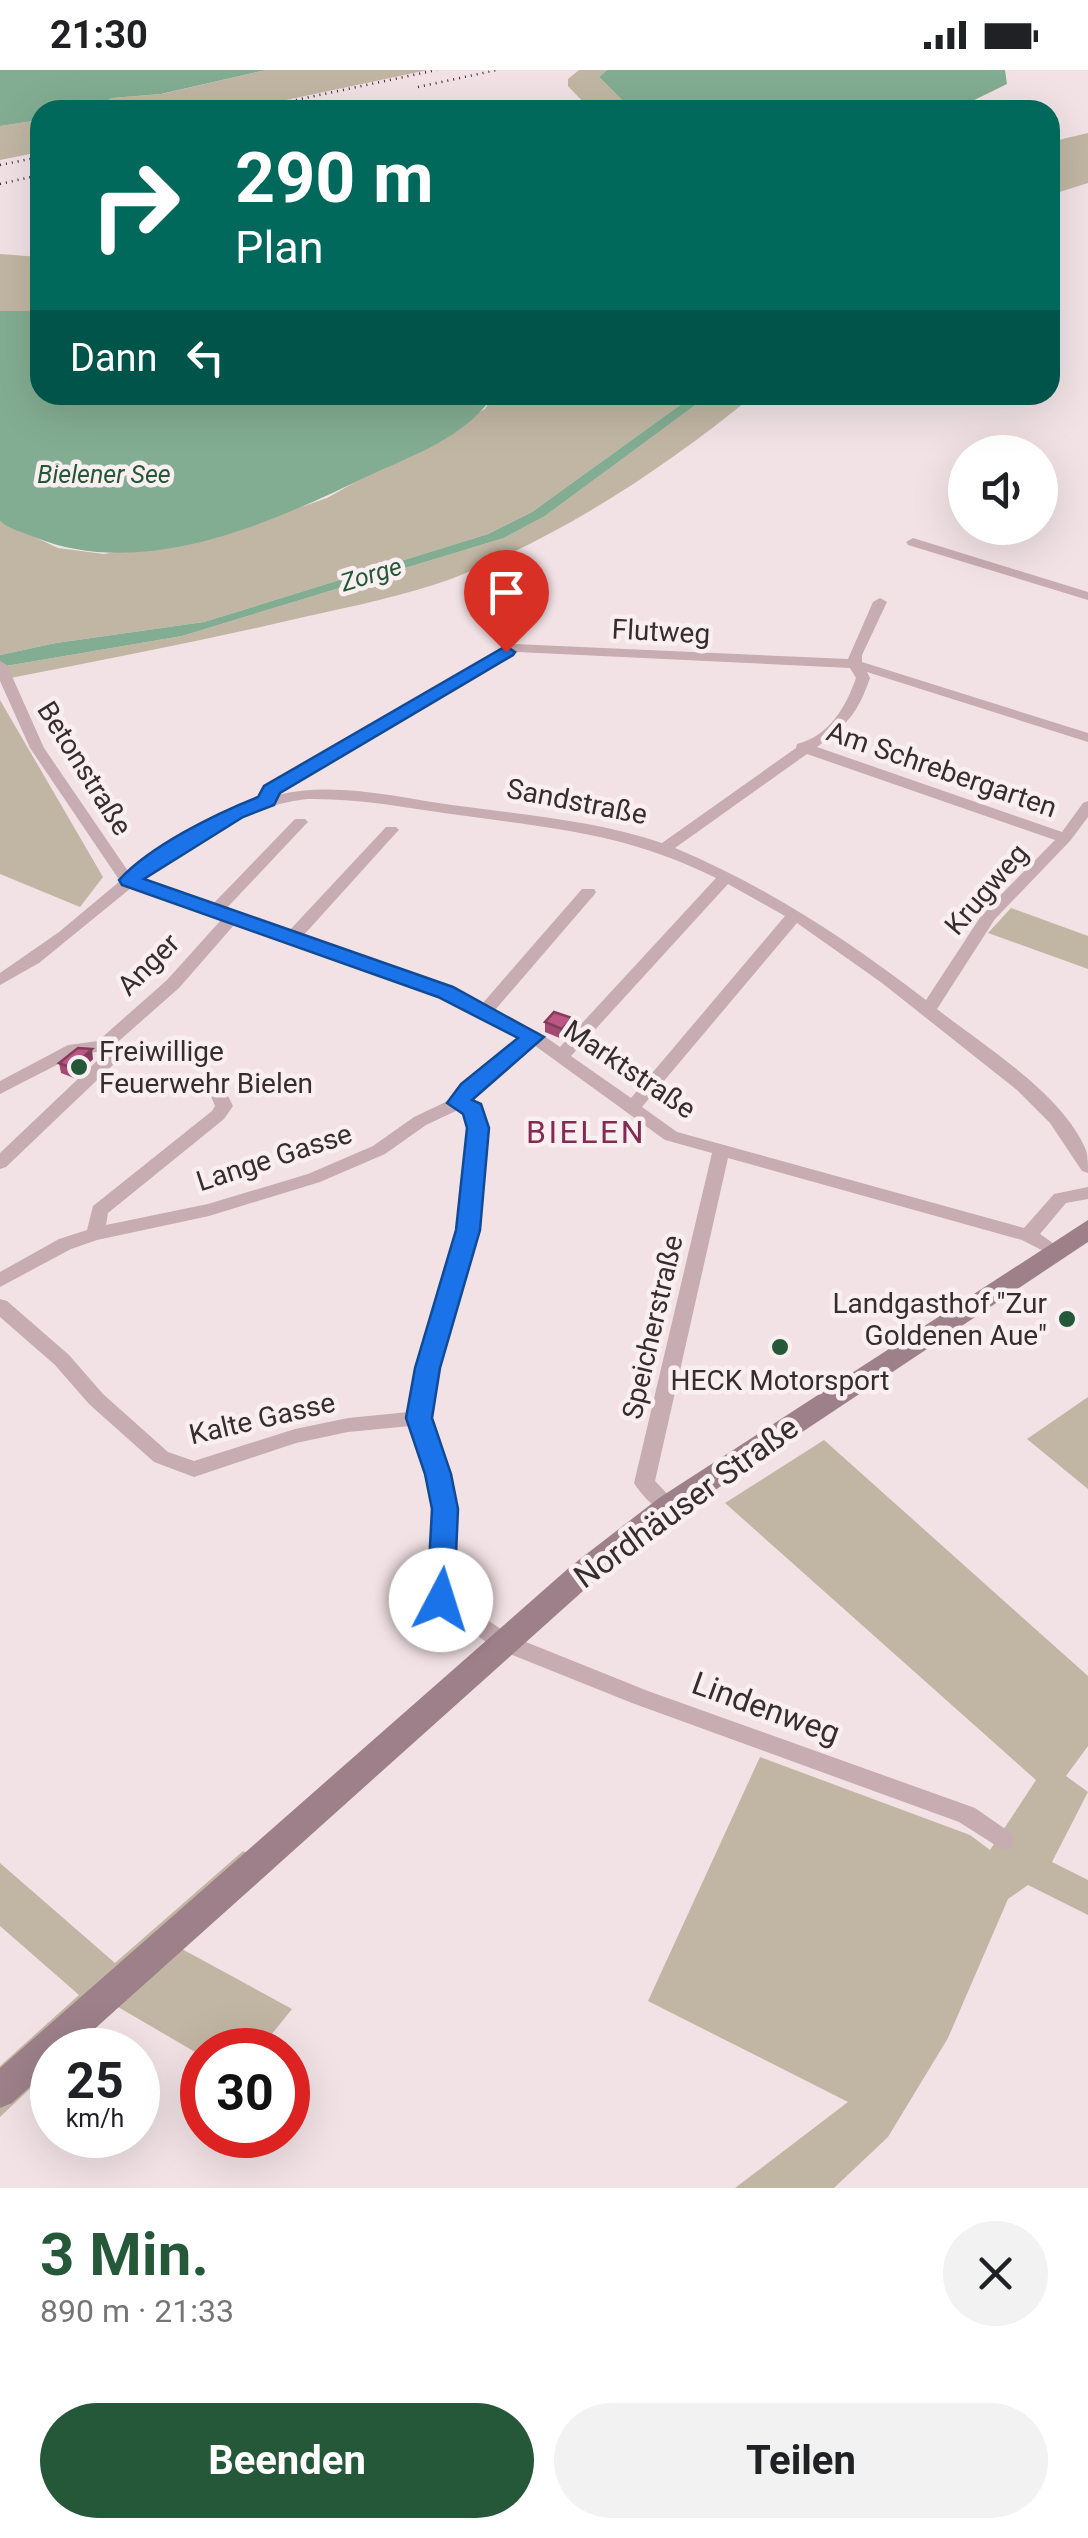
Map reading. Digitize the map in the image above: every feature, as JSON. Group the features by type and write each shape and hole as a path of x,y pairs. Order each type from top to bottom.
{"main road":[{"name":"Nordhäuser Straße","path":"0,2091 503,1642 668,1506 1086,1232"}],"street":[{"path":"913,542 1088,596"},
{"path":"664,849 838,724 853,706 863,678 854,664 855,655 880,602"},
{"name":"Flutweg","path":"267,801 271,790 515,648 854,664 1088,738"},
{"name":"Betonstraße","path":"2,672 37,748 129,880"},
{"name":"Am Schrebergarten","path":"802,748 1065,838"},
{"name":"Sandstraße","path":"0,980 62,940 129,880 190,839 267,801 319,795 384,799 606,833 664,849 796,914 830,935 1046,1107 1088,1167"},
{"name":"Krugweg","path":"928,1010 989,916 1065,838 1088,806"},
{"path":"214,912 300,822"},
{"path":"292,938 392,830"},
{"path":"561,1056 725,878"},
{"name":"Marktstraße","path":"129,880 446,992 534,1037 671,1136 1028,1235 1055,1251"},
{"path":"486,1011 588,892"},
{"path":"632,1108 796,914"},
{"name":"Anger","path":"0,1088 74,1049 103,1046 173,984 232,919"},
{"name":"Lange Gasse","path":"0,1280 65,1244 209,1210 314,1178 379,1150 420,1121 458,1103 534,1037"},
{"name":"Anger","path":"0,1163 109,1059 103,1046"},
{"path":"95,1234 99,1210 218,1115 224,1106 219,1094"},
{"path":"458,1103 473,1110 478,1128 468,1230 428,1368 419,1418 445,1509 441,1600 503,1642"},
{"name":"Speicherstraße","path":"668,1506 644,1483 721,1152"},
{"path":"1028,1235 1060,1198 1088,1193"},
{"name":"Kalte Gasse","path":"0,1306 62,1360 96,1399 161,1457 194,1468 307,1434 348,1425 419,1418"},
{"name":"Lindenweg","path":"503,1642 640,1698 967,1815 1003,1840"}],"shaded area":[{"path":"266,70 428,70 286,100 108,100 162,94"},
{"path":"579,70 607,70 599,77 622,100 581,100 568,86 568,79"},
{"path":"30,122 30,154 0,160 0,126"},
{"path":"1088,133 1088,183 1060,192 1060,140"},
{"path":"0,254 30,256 30,311 0,311"},
{"path":"488,405 680,405 532,512 488,534 204,622 0,655 0,521 58,548 104,554 255,523 327,498"},
{"path":"695,405 741,405 610,499 532,543 451,579 397,596 266,626 0,680 0,667 182,636 504,538 545,516"},
{"path":"0,700 103,877 80,907 0,874"},
{"path":"1011,908 1088,936 1088,969 988,933"},
{"path":"1088,1397 1088,1489 1027,1439"},
{"path":"824,1440 1088,1676 1088,1746 1066,1776 1088,1792 1052,1862 1088,1880 1088,1915 1028,1885 1008,1899 948,2038 888,2137 834,2188 735,2188 848,2102 648,2001 760,1757 970,1835 990,1850 1036,1780 725,1503"},
{"path":"243,1851 274,1868 182,1949 292,2009 277,2028 180,2028 180,2043 160,2028 118,2007 96,2028 42,2028 79,1995 0,1926 0,1863 115,1963"},
{"path":"30,2039 30,2089 0,2117 0,2066"}],"water":[{"path":"0,70 266,70 161,94 108,100 30,100 30,122 0,126"},
{"path":"607,70 1005,70 1007,84 974,100 622,100 599,77"},
{"name":"Bielener See","path":"0,311 30,311 30,405 486,405 437,444 289,512 204,541 118,553 75,549 34,537 0,521"},
{"name":"Zorge","path":"680,405 695,405 545,516 504,538 182,636 0,667 0,655 204,622 488,534 532,512"}],"building":[{"path":"554,1012 572,1018 562,1029 545,1022"},
{"path":"78,1048 92,1049 72,1068 59,1063"}],"railway":[{"path":"296,100 437,70"},
{"path":"418,87 497,70"},
{"path":"0,165 30,159"},
{"path":"0,184 30,177"}],"place":[{"name":"Freiwillige Feuerwehr Bielen","path":"79,1067"},
{"name":"Landgasthof \"Zur Goldenen Aue\"","path":"1067,1319"},
{"name":"HECK Motorsport","path":"780,1347"}],"district":[{"name":"BIELEN","path":"586,1132"}],"route":[{"path":"441,1600 445,1509 419,1418 428,1368 468,1230 478,1128 473,1110 458,1103 534,1037 446,992 139,887 129,880 236,812 267,801 271,790 506,652"}]}
